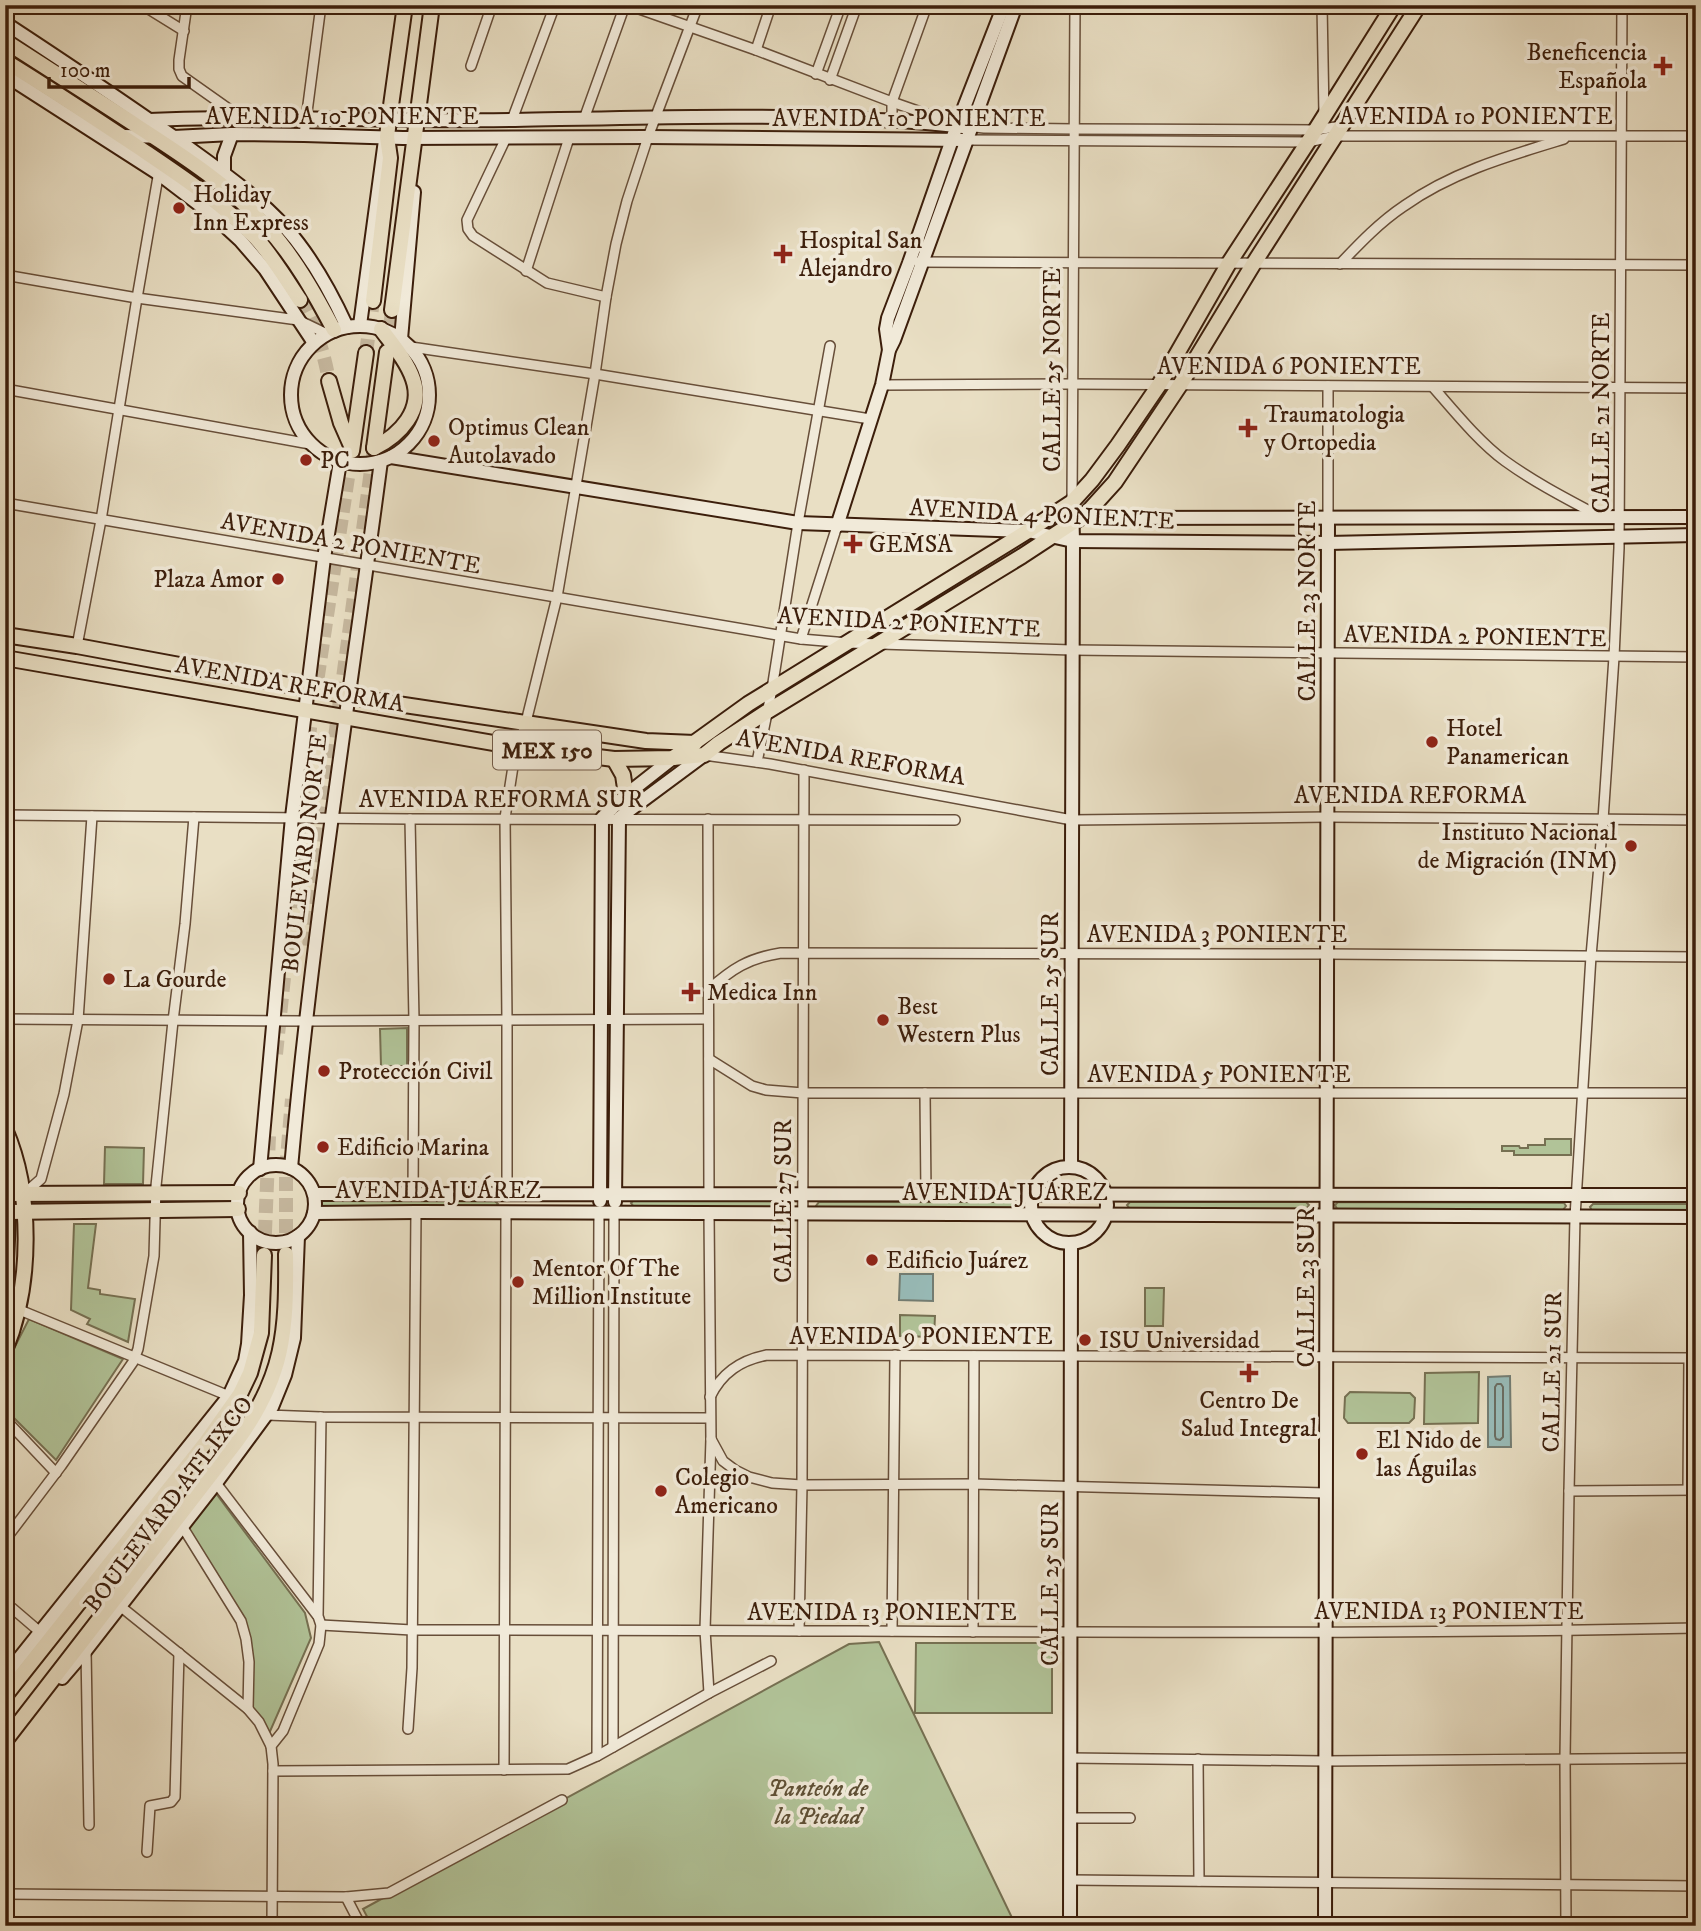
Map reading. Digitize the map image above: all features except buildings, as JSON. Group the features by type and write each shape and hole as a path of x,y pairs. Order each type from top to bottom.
{"main road":[{"path":"373,301 390,158 387,137 405,5"},
{"path":"392,310 432,5"},
{"path":"836,526 882,384 889,350 886,339 888,318 916,263 964,129 1004,5"},
{"path":"916,263 951,141 964,129 1016,5"},
{"path":"600,1213 602,818 673,758 748,704 1072,502 1092,480 1159,384 1229,264 1394,5"},
{"path":"614,1213 619,818 719,743 768,711 1053,537 1076,520 1115,482 1180,385 1254,263 1419,5"},
{"path":"5,23 150,120 265,207 307,255 327,288 342,329"},
{"path":"5,41 190,161 228,191 267,228 342,329"},
{"path":"5,61 75,104 159,165 240,240 265,269 314,343"},
{"path":"5,75 137,159 159,165 219,204 258,240 300,299"},
{"name":"AVENIDA 10 PONIENTE","path":"129,121 240,117 512,120 791,117 892,120 964,129"},
{"path":"223,173 223,156 232,135"},
{"name":"AVENIDA 10 PONIENTE","path":"122,136 648,137 951,141"},
{"path":"342,329 387,137"},
{"path":"406,343 415,138"},
{"path":"342,329 381,329 406,343 423,365 429,385 429,407 422,428 409,445 386,459 361,465 340,462 324,455 310,444 299,429 292,412 290,393 293,375 301,358 314,343 342,329"},
{"path":"381,329 408,367 414,381 416,399 411,415 401,430 374,448 387,352"},
{"path":"330,380 341,423 352,449 366,353"},
{"name":"AVENIDA 4 PONIENTE","path":"386,459 798,523 1028,531 1073,541 1328,543 1696,535"},
{"name":"BOULEVARD NORTE","path":"291,1168 305,1021 331,817 386,459"},
{"name":"BOULEVARD NORTE","path":"260,1169 292,817 324,558 340,462"},
{"name":"CALLE 25 NORTE","path":"1072,502 1076,520 1073,541 1072,820"},
{"name":"AVENIDA 4 PONIENTE","path":"1052,516 1076,520 1696,517"},
{"name":"CALLE 23 NORTE","path":"1328,518 1328,817"},
{"name":"AVENIDA REFORMA","path":"5,635 307,690 646,741 719,743"},
{"name":"AVENIDA REFORMA","path":"5,658 517,747 614,759 704,755"},
{"path":"614,759 623,775 626,795"},
{"name":"CALLE 23 SUR","path":"1325,1926 1328,817"},
{"name":"CALLE 25 SUR","path":"1071,1167 1072,820"},
{"path":"5,1129 11,1142 24,1194 25,1213 25,1256 12,1307 5,1350"},
{"path":"275,1165 291,1168 308,1180 314,1194 314,1213 305,1230 298,1236 286,1241 261,1239 250,1232 240,1218 239,1193 249,1176 260,1169 275,1165"},
{"path":"1071,1167 1081,1169 1098,1181 1107,1205 1100,1226 1093,1235 1071,1243 1051,1239 1042,1233 1032,1215 1032,1195 1036,1185 1051,1172 1071,1167"},
{"path":"5,1283 5,1194 239,1193"},
{"name":"AVENIDA JUÁREZ","path":"314,1194 1696,1195"},
{"path":"6,1212 238,1209"},
{"name":"AVENIDA JUÁREZ","path":"314,1213 1696,1217"},
{"name":"BOULEVARD ATLIXCO","path":"5,1676 229,1396 245,1361 248,1343 251,1295 250,1232"},
{"name":"BOULEVARD ATLIXCO","path":"40,1696 52,1689 86,1650 267,1415 285,1375 294,1338 298,1236"},
{"name":"CALLE 25 SUR","path":"1070,1926 1071,1243"},
{"name":"BOULEVARD ATLIXCO","path":"5,1741 237,1441 263,1402 278,1364 283,1338 286,1314 286,1254"},
{"name":"BOULEVARD ATLIXCO","path":"5,1696 206,1442 240,1394 250,1373 261,1333 264,1255"}],"street":[{"path":"142,5 184,31 187,5"},
{"path":"304,135 321,5"},
{"path":"471,66 492,5"},
{"path":"512,120 555,5"},
{"path":"584,119 627,5 756,50 964,129"},
{"path":"507,1194 505,818 517,747 526,722 557,597 606,298 627,201 655,117 698,5"},
{"path":"756,50 771,5"},
{"path":"816,74 841,5"},
{"path":"830,80 857,5"},
{"path":"892,120 891,102 927,5"},
{"name":"CALLE 25 NORTE","path":"1072,502 1075,5"},
{"path":"1322,5 1324,117"},
{"name":"CALLE 21 NORTE","path":"1603,820 1619,535 1622,5"},
{"name":"AVENIDA 10 PONIENTE","path":"184,31 179,69 182,76 240,117"},
{"name":"AVENIDA 10 PONIENTE","path":"964,129 1074,129 1312,136"},
{"name":"AVENIDA 10 PONIENTE","path":"964,129 1074,140 1312,136 1339,131 1696,136"},
{"path":"1340,264 1378,226 1439,184 1494,161 1573,136"},
{"path":"506,138 467,220 472,236 547,283 606,298"},
{"path":"526,271 569,138"},
{"path":"77,646 120,409 159,165"},
{"path":"916,263 1696,265"},
{"path":"5,275 342,329"},
{"path":"406,343 870,419"},
{"path":"757,762 772,689 830,346"},
{"name":"AVENIDA 6 PONIENTE","path":"882,384 1696,388"},
{"name":"CALLE 23 NORTE","path":"1328,386 1328,518"},
{"path":"1433,387 1503,460 1600,517"},
{"path":"5,389 310,444"},
{"name":"AVENIDA 2 PONIENTE","path":"5,503 801,639 1072,650 1696,657"},
{"path":"801,639 836,526"},
{"name":"AVENIDA REFORMA","path":"704,755 804,770 1072,820 1328,817 1696,820"},
{"name":"CALLE 27 SUR","path":"799,1631 802,1485 804,770"},
{"name":"AVENIDA REFORMA SUR","path":"5,815 955,820"},
{"path":"24,1194 41,1179 64,1094 78,1020 92,816"},
{"path":"5,1541 56,1473 135,1357 152,1269 156,1194 194,817"},
{"path":"410,819 414,1020 413,1194"},
{"path":"708,819 709,1195"},
{"name":"CALLE 21 SUR","path":"1566,1926 1565,1758 1570,1357 1576,1196 1591,956 1603,820"},
{"name":"AVENIDA 3 PONIENTE","path":"708,990 747,961 781,953 1696,957"},
{"path":"5,1019 708,1019"},
{"name":"AVENIDA 5 PONIENTE","path":"709,1059 752,1086 803,1093 1696,1093"},
{"path":"925,1093 926,1195"},
{"path":"408,1729 412,1668 416,1212"},
{"path":"504,1770 506,1213"},
{"path":"597,1756 600,1213"},
{"path":"614,1213 614,1747"},
{"path":"709,1213 711,1439 705,1630 709,1693"},
{"path":"12,1307 229,1396"},
{"name":"AVENIDA 9 PONIENTE","path":"710,1397 725,1374 744,1362 767,1355 1692,1358"},
{"path":"892,1631 895,1355"},
{"path":"973,1632 974,1356"},
{"path":"1569,1491 1692,1490 1692,1358"},
{"path":"267,1415 710,1418"},
{"path":"271,1746 283,1731 319,1644 321,1417"},
{"path":"5,1419 56,1473"},
{"path":"711,1439 723,1461 735,1471 749,1478 772,1483 974,1483 1325,1493"},
{"path":"216,1483 319,1620"},
{"path":"182,1526 241,1621 249,1662 248,1709"},
{"path":"5,1605 40,1632"},
{"path":"120,1606 248,1709 259,1722 271,1746 272,1926"},
{"name":"AVENIDA 13 PONIENTE","path":"319,1620 412,1630 973,1632 1567,1631 1696,1628"},
{"path":"86,1650 89,1825"},
{"path":"147,1852 150,1806 172,1802 176,1797 179,1653"},
{"path":"273,1771 568,1769 614,1747 771,1661"},
{"path":"1070,1758 1325,1761 1696,1758"},
{"path":"1198,1759 1199,1881"},
{"path":"5,1894 346,1897 389,1893 562,1800"},
{"path":"1070,1818 1130,1818"},
{"path":"1070,1880 1696,1886"},
{"path":"346,1897 361,1926"}],"green space":[{"path":"407,1028 407,1066 381,1066 380,1029"},
{"path":"1545,1139 1571,1139 1571,1155 1514,1155 1514,1151 1502,1151 1502,1146 1528,1148 1528,1145 1545,1145"},
{"path":"105,1147 144,1148 143,1184 104,1184"},
{"path":"323,1200 495,1201 498,1204 495,1207 322,1206 320,1204"},
{"path":"634,1200 786,1200 789,1203 785,1207 634,1207 631,1203"},
{"path":"819,1202 1013,1202 1015,1205 1012,1208 818,1208 816,1206"},
{"path":"1130,1202 1306,1202 1309,1205 1306,1209 1130,1209 1127,1205"},
{"path":"1338,1202 1564,1203 1566,1206 1563,1210 1337,1209 1335,1205"},
{"path":"1593,1204 1696,1204 1696,1211 1592,1211 1590,1207"},
{"path":"74,1224 96,1224 88,1288 100,1290 100,1294 135,1299 128,1342 87,1324 90,1319 71,1310"},
{"path":"1145,1288 1164,1288 1163,1326 1145,1326"},
{"path":"900,1315 935,1316 934,1337 900,1336"},
{"path":"29,1319 123,1359 56,1460 5,1409 5,1366"},
{"path":"1479,1372 1478,1423 1424,1424 1425,1373"},
{"path":"1350,1392 1410,1393 1415,1398 1414,1418 1409,1423 1348,1423 1344,1418 1345,1397"},
{"path":"215,1492 305,1613 311,1638 268,1736 252,1713 246,1629 185,1527"},
{"name":"Panteón de la Piedad","path":"879,1642 1016,1926 372,1926 363,1909 849,1644"},
{"path":"916,1643 1052,1643 1052,1713 915,1713"}],"water":[{"path":"900,1274 933,1274 933,1301 899,1300"},
{"path":"1510,1376 1511,1447 1488,1447 1488,1377"}],"tunnel":[{"path":"300,300 318,339 329,381"},
{"path":"366,353 373,301"},
{"path":"388,347 392,310"},
{"path":"309,946 374,448"},
{"path":"276,1054 310,728 352,451"},
{"path":"286,1254 286,1170 292,1099"},
{"path":"264,1255 269,1136"}],"place":[{"name":"Beneficencia Española","path":"1663,66"},
{"name":"Holiday Inn Express","path":"179,208"},
{"name":"Hospital San Alejandro","path":"783,254"},
{"name":"Traumatologia y Ortopedia","path":"1248,428"},
{"name":"Optimus Clean Autolavado","path":"434,441"},
{"name":"PC","path":"306,460"},
{"name":"GEMSA","path":"853,544"},
{"name":"Plaza Amor","path":"278,579"},
{"name":"Hotel Panamerican","path":"1432,742"},
{"name":"Instituto Nacional de Migración (INM)","path":"1631,846"},
{"name":"La Gourde","path":"109,979"},
{"name":"Medica Inn","path":"691,992"},
{"name":"Best Western Plus","path":"883,1020"},
{"name":"Protección Civil","path":"324,1071"},
{"name":"Edificio Marina","path":"323,1147"},
{"name":"Edificio Juárez","path":"872,1260"},
{"name":"Mentor Of The Million Institute","path":"518,1282"},
{"name":"ISU Universidad","path":"1085,1340"},
{"name":"Centro De Salud Integral","path":"1249,1373"},
{"name":"El Nido de las Águilas","path":"1362,1454"},
{"name":"Colegio Americano","path":"661,1491"}]}
